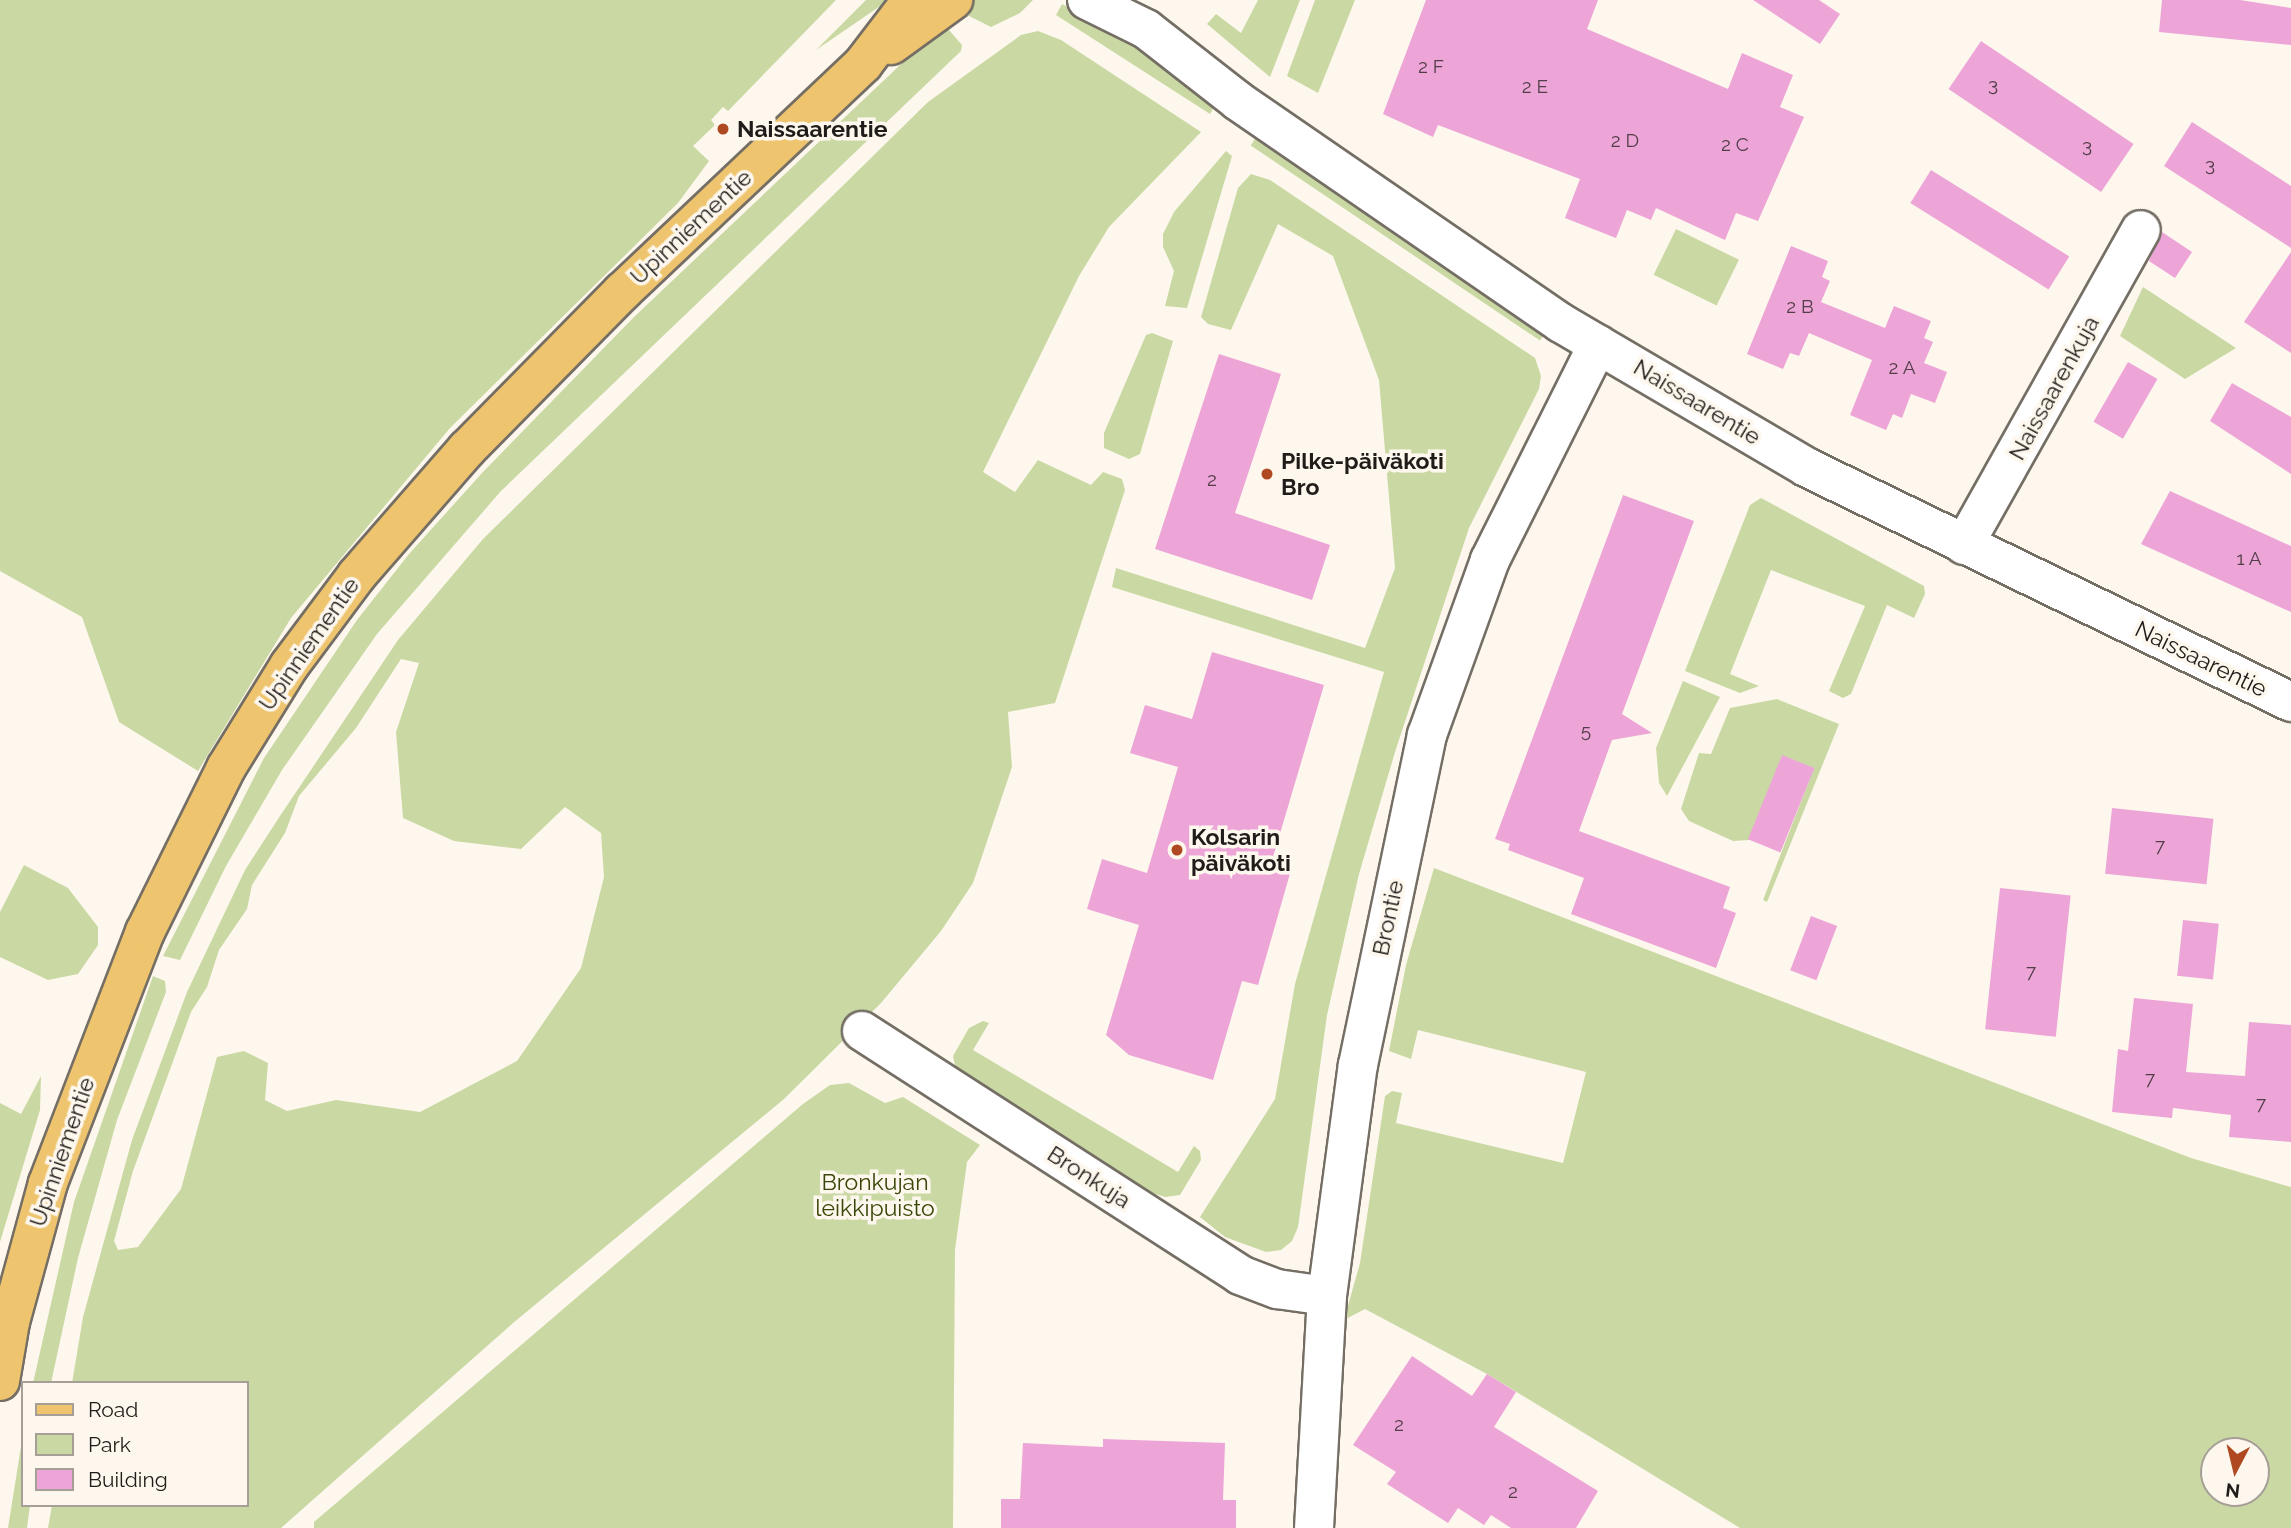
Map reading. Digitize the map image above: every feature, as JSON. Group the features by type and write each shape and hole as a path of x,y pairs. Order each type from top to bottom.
{"main road":[{"name":"Upinniementie","path":"863,64 912,0"},
{"name":"Upinniementie","path":"0,1381 10,1322 48,1183 148,923 226,768 289,666 356,575 467,449 622,292 863,64 953,0"}],"street":[{"name":"Naissaarentie","path":"1087,0 1138,14 1238,101 1561,323 1806,467 2291,702"},
{"name":"Naissaarenkuja","path":"1964,545 2141,230"},
{"name":"Brontie","path":"1314,1528 1327,1296 1365,1024 1427,735 1490,560 1598,344"},
{"name":"Bronkuja","path":"862,1031 1240,1275 1278,1289 1327,1296"}],"green space":[{"path":"0,0 836,0 728,111 723,107 711,120 715,125 693,146 709,161 678,203 450,428 291,618 198,771 119,722 82,617 0,571"},
{"path":"866,0 889,0 816,50"},
{"path":"974,0 1033,0 1020,13 991,27 969,16"},
{"path":"1258,0 1300,0 1270,77 1207,24 1216,14 1241,33"},
{"path":"1315,0 1355,0 1318,93 1287,76"},
{"path":"1062,4 1111,29 1217,101 1210,114 1056,15"},
{"path":"949,30 962,45 961,51 501,491 377,634 282,770 226,866 180,960 163,956 264,758 357,620 409,554 482,473 634,317 936,31"},
{"path":"1038,31 1061,40 1201,132 1109,227 1079,276 983,472 1015,492 1038,460 1091,485 1103,472 1122,479 1125,490 1055,703 1008,712 1012,767 973,883 941,931 881,1003 784,1099 513,1323 281,1528 48,1528 52,1507 248,1507 248,1381 72,1381 83,1317 132,1140 187,992 245,870 398,640 483,539 928,102 1021,35","holes":["401,659 419,663 396,732 403,818 454,841 521,849 565,807 601,833 604,877 581,968 517,1061 420,1112 336,1100 287,1111 265,1100 268,1063 244,1051 217,1057 181,1189 138,1247 118,1250 114,1241 133,1171 191,1012 207,987 219,950 247,909 252,885 285,833 299,796 356,728"]},
{"path":"1259,133 1548,328 1540,341 1251,145"},
{"path":"1226,151 1232,156 1187,308 1165,306 1174,271 1163,247 1163,234 1174,212"},
{"path":"1251,174 1270,180 1535,358 1541,376 1539,389 1469,528 1395,752 1359,874 1327,1015 1298,1227 1292,1241 1281,1250 1266,1252 1225,1237 1200,1217 1275,1099 1295,984 1384,672 1112,587 1116,568 1365,648 1395,568 1379,380 1333,256 1278,224 1231,330 1208,324 1201,317 1238,188"},
{"path":"1676,229 1739,260 1717,306 1654,275"},
{"path":"2143,287 2236,348 2185,379 2120,336"},
{"path":"1152,333 1173,341 1140,454 1129,459 1104,448 1104,433 1146,335"},
{"path":"1761,498 1924,586 1925,594 1914,618 1887,605 1851,694 1843,698 1829,691 1865,606 1771,570 1730,674 1759,686 1740,693 1685,671 1750,505"},
{"path":"1683,681 1720,697 1667,796 1659,783 1656,748"},
{"path":"1777,699 1839,724 1767,902 1763,900 1814,768 1782,756 1749,840 1733,841 1689,821 1681,809 1699,753 1711,754 1730,708"},
{"path":"24,865 68,888 98,927 98,945 78,974 48,980 0,957 0,912"},
{"path":"1434,868 2191,1158 2291,1187 2291,1528 1740,1528 1487,1374 1365,1309 1344,1320 1360,1263 1385,1096 1392,1091 1402,1093 1396,1123 1563,1163 1586,1072 1418,1030 1411,1059 1389,1051 1406,965"},
{"path":"153,976 165,981 166,992 117,1120 78,1258 51,1381 33,1381 74,1202"},
{"path":"983,1021 989,1023 973,1050 1178,1172 1194,1146 1200,1151 1201,1160 1180,1195 1165,1197 1149,1192 956,1070 953,1056 969,1028"},
{"path":"41,1076 40,1110 0,1242 0,1103 21,1114"},
{"name":"Bronkujan leikkipuisto","path":"849,1083 885,1103 903,1097 980,1145 967,1162 955,1250 953,1528 314,1528 314,1522 803,1104 830,1085"},
{"path":"21,1447 21,1507 30,1507 27,1528 8,1528"}],"building":[{"path":"1426,0 1598,0 1587,29 1728,89 1742,53 1793,75 1780,107 1804,117 1758,221 1736,213 1725,240 1656,208 1651,220 1627,210 1616,238 1565,218 1580,179 1438,125 1433,137 1383,114"},
{"path":"1753,0 1819,0 1840,14 1820,44"},
{"path":"2162,0 2240,0 2291,8 2291,45 2159,32"},
{"path":"1981,41 2134,144 2101,192 1949,89"},
{"path":"2192,122 2291,186 2291,248 2164,166"},
{"path":"1931,170 2069,256 2049,289 1910,203"},
{"path":"2162,232 2192,252 2175,278 2149,261"},
{"path":"1791,246 1828,261 1822,277 1830,281 1821,302 1885,328 1894,306 1931,321 1924,338 1933,342 1924,363 1947,372 1935,403 1911,394 1902,418 1893,414 1886,430 1850,415 1872,360 1809,333 1799,356 1790,353 1783,369 1747,354"},
{"path":"2291,252 2291,353 2244,322"},
{"path":"1219,354 1281,374 1235,513 1330,545 1312,600 1155,549"},
{"path":"2128,362 2157,379 2123,439 2094,422"},
{"path":"2232,383 2291,417 2291,474 2210,421"},
{"path":"2170,491 2291,546 2291,612 2141,544"},
{"path":"1623,495 1694,521 1622,714 1652,733 1612,740 1579,831 1730,887 1723,908 1736,913 1716,968 1571,914 1584,878 1508,850 1510,844 1495,839"},
{"path":"1212,652 1324,685 1271,864 1291,870 1258,985 1242,981 1213,1080 1129,1055 1106,1035 1139,925 1087,909 1102,859 1147,873 1178,767 1130,753 1145,705 1192,719"},
{"path":"1782,755 1814,768 1780,852 1748,839"},
{"path":"2112,808 2213,819 2207,884 2105,874"},
{"path":"2000,888 2071,895 2056,1037 1985,1029"},
{"path":"1811,916 1837,926 1816,980 1790,970"},
{"path":"2183,920 2219,924 2213,979 2177,976"},
{"path":"2134,998 2193,1004 2186,1072 2245,1076 2249,1022 2291,1025 2291,1142 2229,1137 2231,1115 2173,1108 2172,1118 2112,1112 2118,1049 2128,1051"},
{"path":"1412,1356 1472,1396 1487,1374 1516,1392 1494,1427 1598,1491 1576,1528 1511,1528 1491,1515 1484,1525 1458,1508 1448,1523 1387,1484 1396,1472 1353,1445"},
{"path":"1103,1439 1225,1443 1223,1500 1236,1500 1236,1528 1001,1528 1001,1499 1020,1499 1023,1443 1103,1447"}],"place":[{"name":"Naissaarentie","path":"723,129"},
{"name":"Pilke-päiväkoti Bro","path":"1267,474"},
{"name":"Kolsarin päiväkoti","path":"1177,850"}]}
